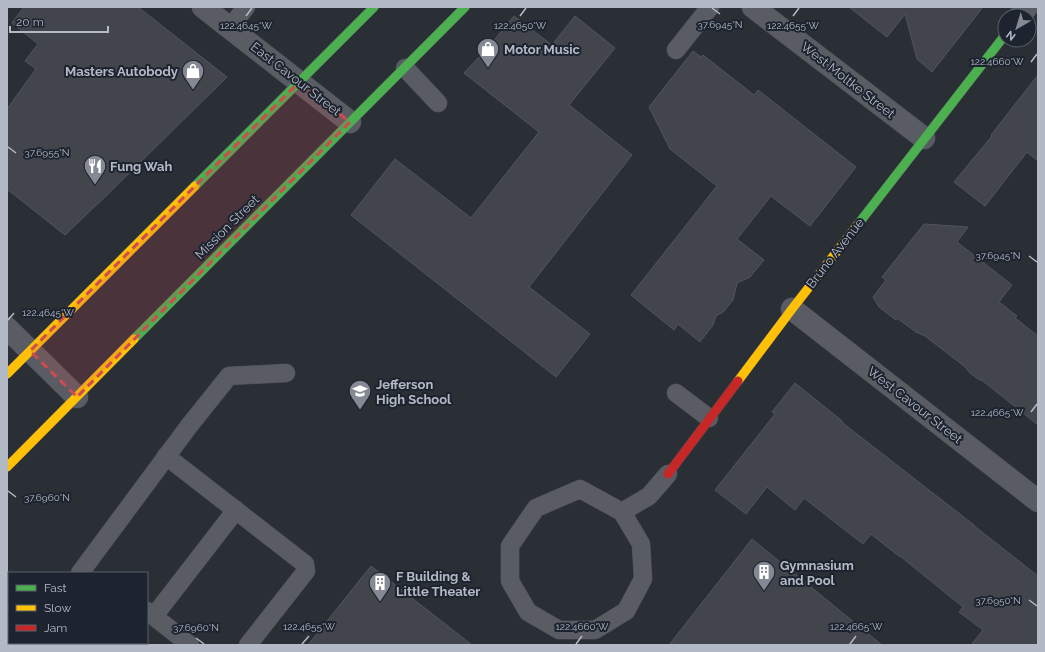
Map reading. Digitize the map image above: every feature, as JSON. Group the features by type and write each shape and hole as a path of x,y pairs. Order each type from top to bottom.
{"main road":[{"path":"7,374 374,7"},
{"name":"Mission Street","path":"7,467 465,7"},
{"name":"Bruno Avenue","path":"668,474 792,309 997,44"}],"street":[{"name":"East Cavour Street","path":"203,7 350,122"},
{"name":"West Moltke Street","path":"753,7 924,138"},
{"name":"West Cavour Street","path":"792,309 1038,501"},
{"path":"7,328 77,397"}],"lane":[{"path":"230,28 246,7"},
{"path":"676,50 710,7"},
{"path":"405,68 438,103"},
{"path":"89,570 166,456 229,376 286,373"},
{"path":"676,393 709,418"},
{"path":"166,456 305,564 306,571 248,645"},
{"path":"622,512 649,496 668,474"},
{"path":"580,489 622,512 641,544 642,558 642,579 626,611 595,630 559,630 528,612 510,581 510,546 536,508 580,489"},
{"path":"190,645 150,613 236,510"}],"highlighted area":[{"path":"299,82 350,122 202,271 77,397 30,351"}],"building":[{"path":"24,7 138,7 227,77 65,235 7,189 7,109 36,69 25,61 38,44 12,23"},
{"path":"849,7 983,7 932,72 917,59 905,14 887,37"},
{"path":"514,16 552,45 575,16 615,48 569,105 632,155 529,287 590,334 556,377 351,215 395,159 471,218 539,132 464,73"},
{"path":"693,51 701,57 703,55 754,95 758,90 856,167 810,226 771,196 737,239 764,260 750,277 737,283 733,300 723,312 716,316 713,325 700,342 678,324 674,330 631,295 717,186 670,149 649,107"},
{"path":"1038,75 1038,161 1027,152 985,206 954,182 992,136 991,135"},
{"path":"924,224 968,227 957,242 1012,285 999,302 1017,316 1015,318 1038,336 1038,425 983,381 970,373 964,366 925,336 916,332 897,318 896,320 879,307 873,297 886,280 882,277"},
{"path":"795,383 844,424 1038,576 1038,645 971,645 983,630 959,612 963,607 871,534 863,544 804,498 795,510 767,487 746,514 715,490 775,414 772,412"},
{"name":"Gymnasium and Pool","path":"752,539 882,645 669,645"},
{"name":"F Building & Little Theater","path":"371,566 472,645 308,645"}],"traffic: fast":[{"path":"195,186 374,7"},
{"path":"134,339 465,7"},
{"path":"859,223 997,45"}],"traffic: slow":[{"path":"7,374 195,186"},
{"path":"738,381 859,223"},
{"path":"7,467 134,339"}],"traffic: jam":[{"path":"668,474 738,381"}],"place":[{"name":"Motor Music","path":"488,68"},
{"name":"Masters Autobody","path":"193,90"},
{"name":"Fung Wah","path":"95,186"},
{"name":"Jefferson High School","path":"360,410"},
{"name":"Gymnasium and Pool","path":"764,592"},
{"name":"F Building & Little Theater","path":"380,602"}]}
